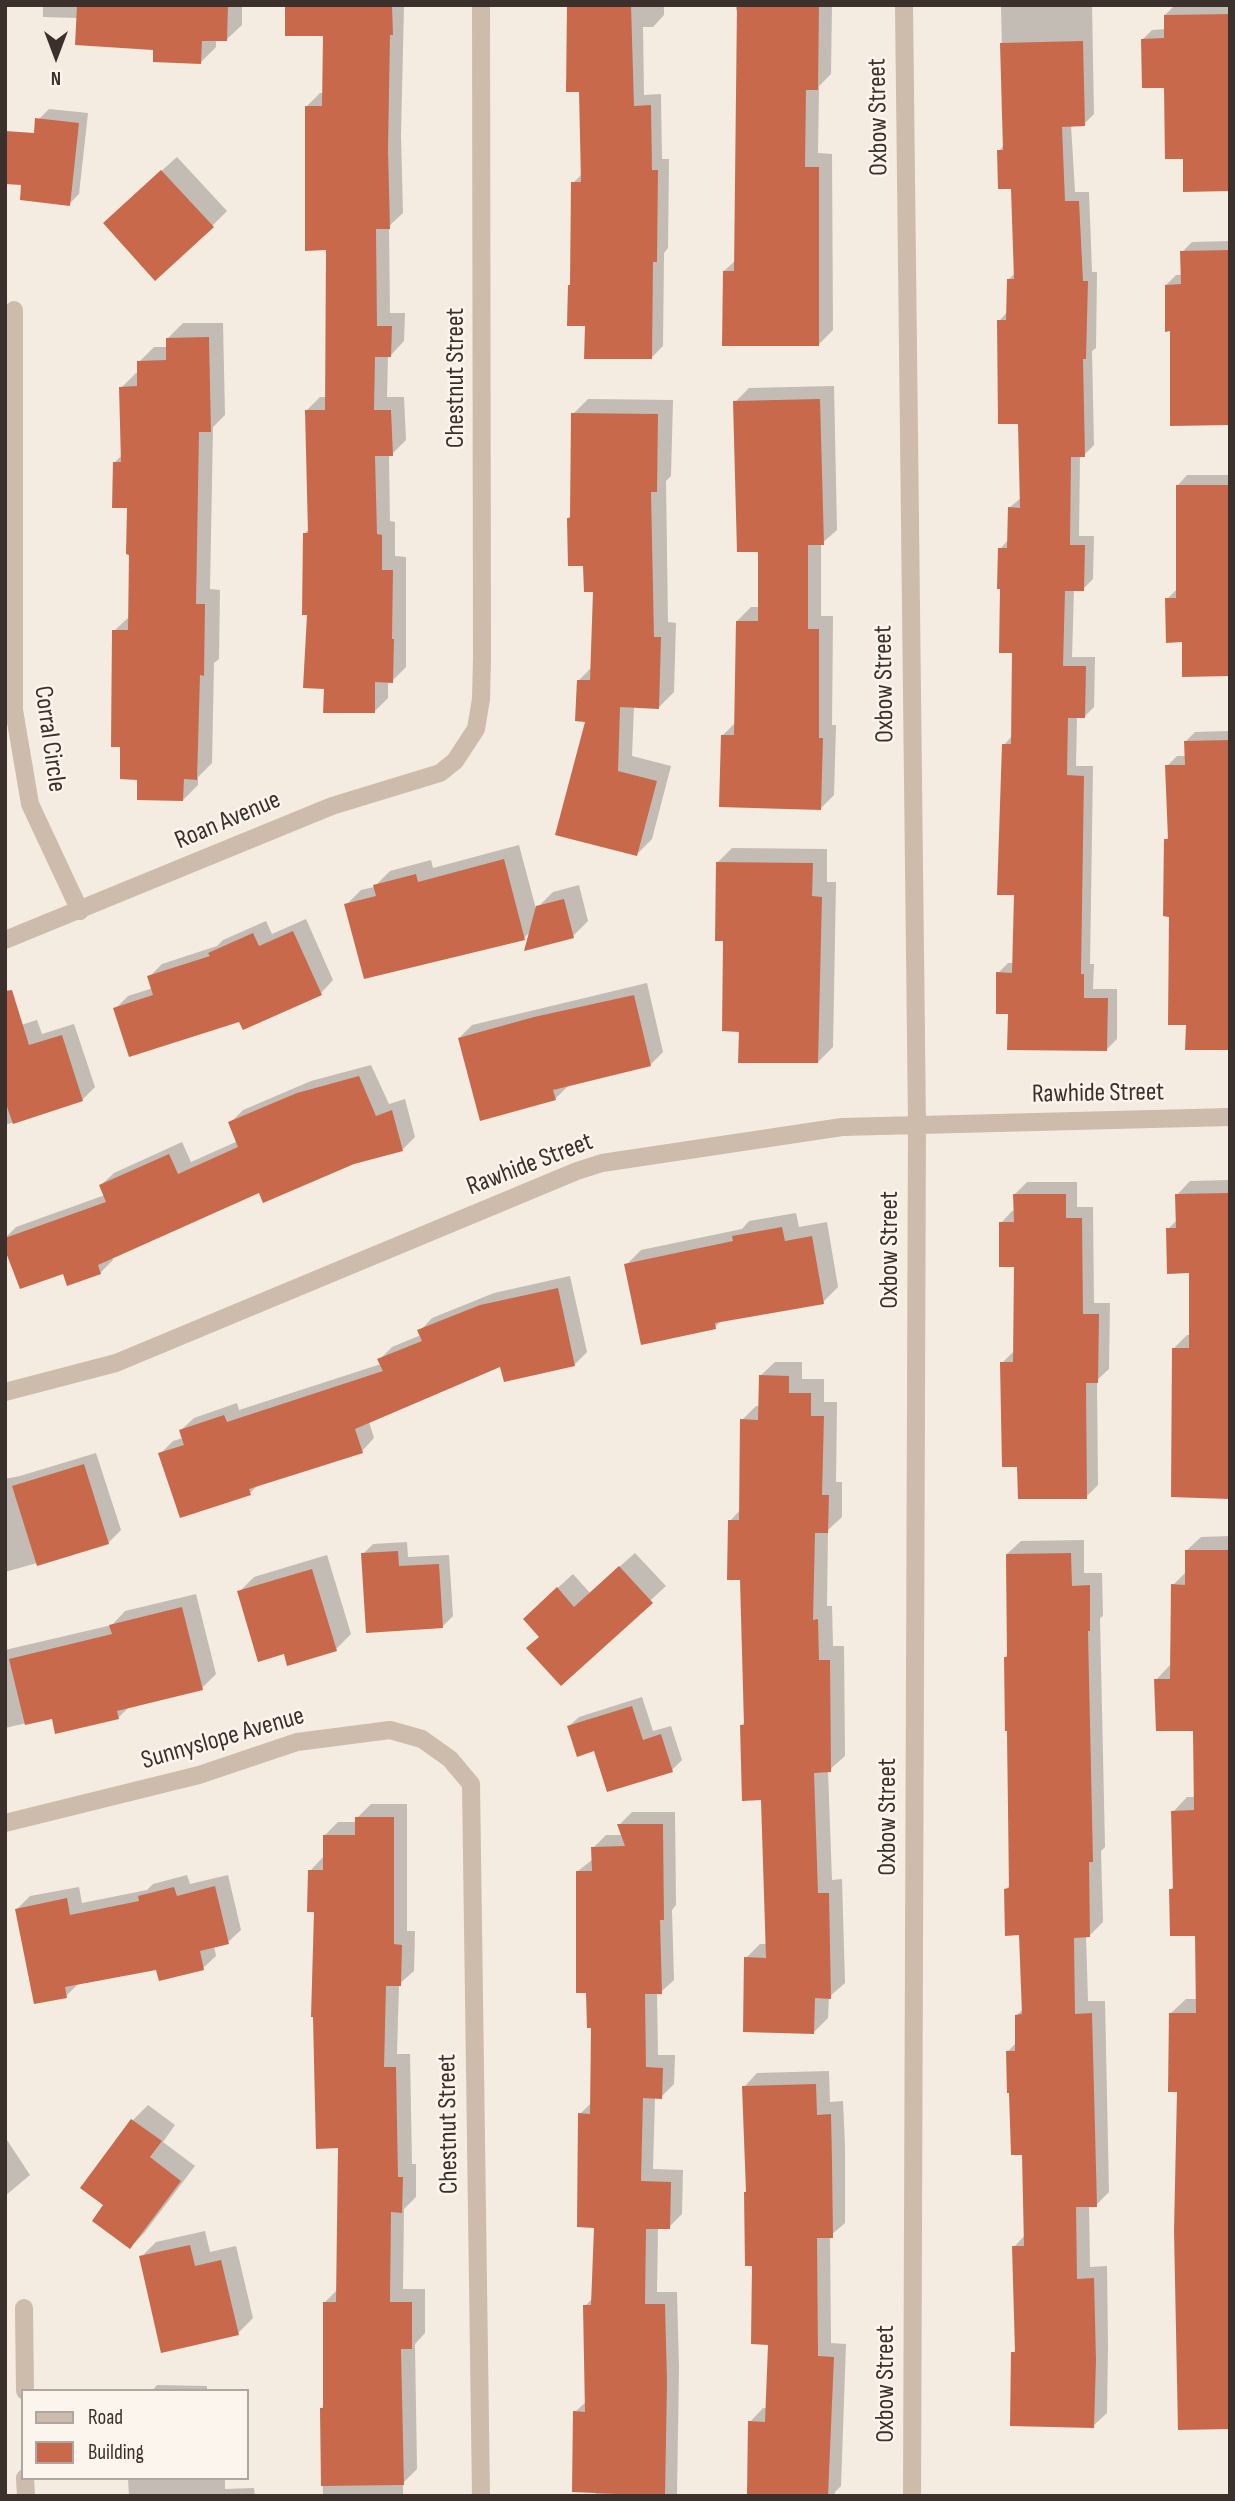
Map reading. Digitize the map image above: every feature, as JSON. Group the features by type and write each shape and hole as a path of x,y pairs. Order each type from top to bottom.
{"street":[{"name":"Chestnut Street","path":"465,747 476,729 481,699 482,659 481,5"},
{"name":"Oxbow Street","path":"904,5 917,1124 912,2496"},
{"name":"Corral Circle","path":"14,310 14,710 30,804 80,911"},
{"name":"Roan Avenue","path":"5,940 332,806 440,773 455,761 465,747"},
{"name":"Rawhide Street","path":"5,1392 116,1363 577,1171 602,1163 842,1127 1230,1117"},
{"name":"Sunnyslope Avenue","path":"5,1823 200,1775 297,1742 390,1730 422,1739 450,1759"},
{"name":"Chestnut Street","path":"450,1759 471,1784 481,2496"},
{"path":"24,2308 25,2389"}],"building":[{"path":"77,5 228,5 227,41 202,41 201,64 153,62 153,50 75,45"},
{"path":"285,5 392,5 388,150 390,229 376,229 377,326 392,326 391,357 375,357 374,410 391,410 393,456 375,456 377,534 382,535 382,570 393,570 393,683 375,682 375,713 323,713 324,689 303,688 307,615 302,615 303,533 308,533 305,410 325,410 326,250 305,251 305,106 322,106 323,36 285,36"},
{"path":"567,5 631,5 634,106 651,105 652,170 658,170 652,359 584,359 585,326 567,326 571,182 581,182 579,92 566,92"},
{"path":"737,5 819,5 818,90 806,90 805,167 819,167 819,346 722,346 723,271 734,271"},
{"path":"1230,14 1230,191 1183,192 1183,159 1165,159 1164,88 1142,88 1141,39 1164,38 1164,15"},
{"path":"1083,41 1085,126 1062,127 1065,201 1079,201 1083,281 1088,281 1086,359 1083,359 1085,457 1071,457 1070,545 1085,545 1084,591 1065,591 1063,666 1086,666 1085,718 1068,718 1067,775 1084,776 1081,974 1084,974 1084,998 1108,998 1107,1051 1007,1050 1008,1014 996,1014 996,972 1012,973 1014,895 997,895 1002,744 1011,744 1012,653 999,653 1000,589 997,589 998,548 1007,548 1008,507 1020,508 1018,424 998,424 997,320 1006,320 1007,279 1014,279 1011,189 998,189 997,150 1003,150 1000,43"},
{"path":"35,118 79,123 70,206 20,200 21,185 5,184 5,131 34,133"},
{"path":"161,170 214,227 155,281 103,223"},
{"path":"1230,250 1230,425 1170,426 1170,331 1165,332 1165,285 1181,284 1180,251"},
{"path":"209,337 211,432 199,432 196,604 205,604 204,676 200,675 197,780 184,779 183,801 137,800 137,780 120,779 120,747 111,747 112,630 128,630 127,508 112,508 113,462 121,462 119,387 137,386 137,361 166,360 166,338"},
{"path":"820,399 824,545 808,545 808,629 819,629 819,738 823,738 821,810 719,807 721,735 734,735 736,621 758,621 758,552 737,552 733,401"},
{"path":"571,413 658,414 657,492 651,492 654,637 661,637 659,709 620,707 618,771 657,781 637,856 555,835 585,722 575,721 577,680 590,680 593,592 584,592 583,566 568,566"},
{"path":"1176,485 1230,485 1230,676 1182,677 1182,642 1166,643 1165,598 1176,598"},
{"path":"1230,740 1230,1050 1185,1050 1186,1025 1168,1025 1169,917 1163,916 1164,839 1168,839 1165,765 1185,765 1184,741"},
{"path":"504,859 525,940 364,979 344,904 376,896 373,885 416,874 418,882"},
{"path":"716,862 813,863 812,896 822,897 818,1063 738,1063 739,1032 722,1031 723,941 715,941"},
{"path":"564,899 574,938 524,951 536,906"},
{"path":"293,931 322,995 243,1030 239,1022 129,1057 113,1008 153,995 147,976 210,956 208,953 253,933 259,946"},
{"path":"12,990 29,1045 62,1035 83,1101 13,1124 5,1101 5,991"},
{"path":"634,995 651,1066 553,1090 556,1100 480,1121 458,1038 534,1017"},
{"path":"359,1076 376,1116 392,1110 403,1151 354,1164 263,1203 259,1193 98,1265 101,1274 67,1286 63,1274 20,1289 5,1250 5,1238 106,1202 99,1185 169,1154 178,1174 238,1147 228,1122 297,1093"},
{"path":"1230,1193 1230,1499 1171,1497 1172,1348 1189,1348 1189,1273 1167,1274 1166,1228 1176,1228 1175,1194"},
{"path":"1013,1194 1066,1194 1066,1218 1082,1218 1083,1314 1099,1314 1098,1383 1086,1383 1087,1499 1018,1499 1017,1467 1002,1467 1000,1362 1013,1362 1014,1267 999,1267 999,1222 1014,1222"},
{"path":"782,1227 785,1241 812,1236 824,1304 715,1323 716,1329 641,1345 624,1264 733,1241 732,1236"},
{"path":"558,1288 575,1366 504,1382 500,1367 355,1429 363,1453 249,1489 251,1495 180,1518 158,1453 184,1445 179,1430 224,1415 227,1422 383,1371 377,1359 422,1341 417,1330 480,1305"},
{"path":"759,1375 789,1376 789,1393 811,1393 811,1416 824,1416 822,1495 829,1495 828,1533 815,1533 813,1620 818,1619 819,1660 830,1660 831,1772 814,1773 818,1893 829,1893 831,1999 815,1998 814,2034 743,2032 744,1957 766,1958 761,1800 742,1801 740,1725 744,1725 740,1580 727,1580 728,1520 739,1520 740,1419 758,1420"},
{"path":"84,1464 109,1544 37,1566 12,1486"},
{"path":"1185,1550 1230,1550 1230,2429 1178,2430 1174,2231 1177,2092 1168,2092 1169,2013 1196,2013 1195,1936 1170,1936 1169,1889 1173,1889 1171,1811 1194,1810 1193,1731 1156,1731 1154,1679 1170,1679 1171,1584 1185,1585"},
{"path":"398,1551 399,1566 439,1564 443,1628 366,1633 361,1553"},
{"path":"1071,1553 1072,1586 1090,1585 1088,1631 1093,1862 1089,1862 1090,1937 1074,1938 1075,2014 1092,2013 1097,2207 1076,2207 1077,2279 1094,2278 1094,2428 1010,2426 1011,2352 1015,2352 1012,2246 1024,2246 1022,2155 1011,2155 1007,2093 1006,2051 1015,2051 1015,2015 1022,2014 1019,1935 1005,1936 1004,1889 1009,1888 1004,1657 1007,1657 1006,1554"},
{"path":"619,1566 653,1603 561,1686 526,1648 539,1637 523,1619 557,1587 574,1607"},
{"path":"312,1569 337,1651 287,1666 284,1654 258,1662 237,1591"},
{"path":"182,1607 203,1690 117,1711 119,1719 55,1734 52,1719 25,1725 9,1659 112,1634 109,1625"},
{"path":"632,1706 643,1740 661,1734 673,1772 607,1792 594,1751 577,1757 567,1726"},
{"path":"355,1817 394,1817 394,1944 402,1945 401,1986 386,1986 384,2067 396,2067 398,2177 403,2177 402,2213 391,2212 390,2302 412,2302 412,2349 401,2349 404,2485 321,2486 323,2302 336,2302 338,2148 316,2149 311,2017 314,1912 307,1912 308,1870 323,1870 323,1835 355,1835"},
{"path":"617,1824 663,1824 664,1920 660,1920 662,1994 645,1994 646,2067 663,2068 662,2099 643,2098 641,2181 671,2182 670,2229 646,2229 645,2304 665,2304 665,2496 572,2492 573,2411 585,2412 583,2305 591,2305 594,2228 577,2227 578,2113 590,2114 591,2028 587,2028 586,1993 576,1993 576,1871 592,1871 591,1847 625,1846"},
{"path":"215,1886 229,1944 200,1951 204,1970 159,1981 156,1970 65,1987 67,1998 34,2004 15,1909 67,1898 70,1915 139,1901 138,1896 174,1887 177,1896"},
{"path":"816,2084 817,2115 831,2114 833,2238 817,2238 818,2356 834,2357 828,2496 747,2496 748,2421 765,2422 768,2345 751,2344 752,2266 745,2266 746,2192 742,2086"},
{"path":"131,2119 162,2141 150,2157 181,2181 130,2249 92,2221 103,2205 80,2188"},
{"path":"190,2245 195,2266 221,2260 239,2335 161,2353 139,2256"}]}
